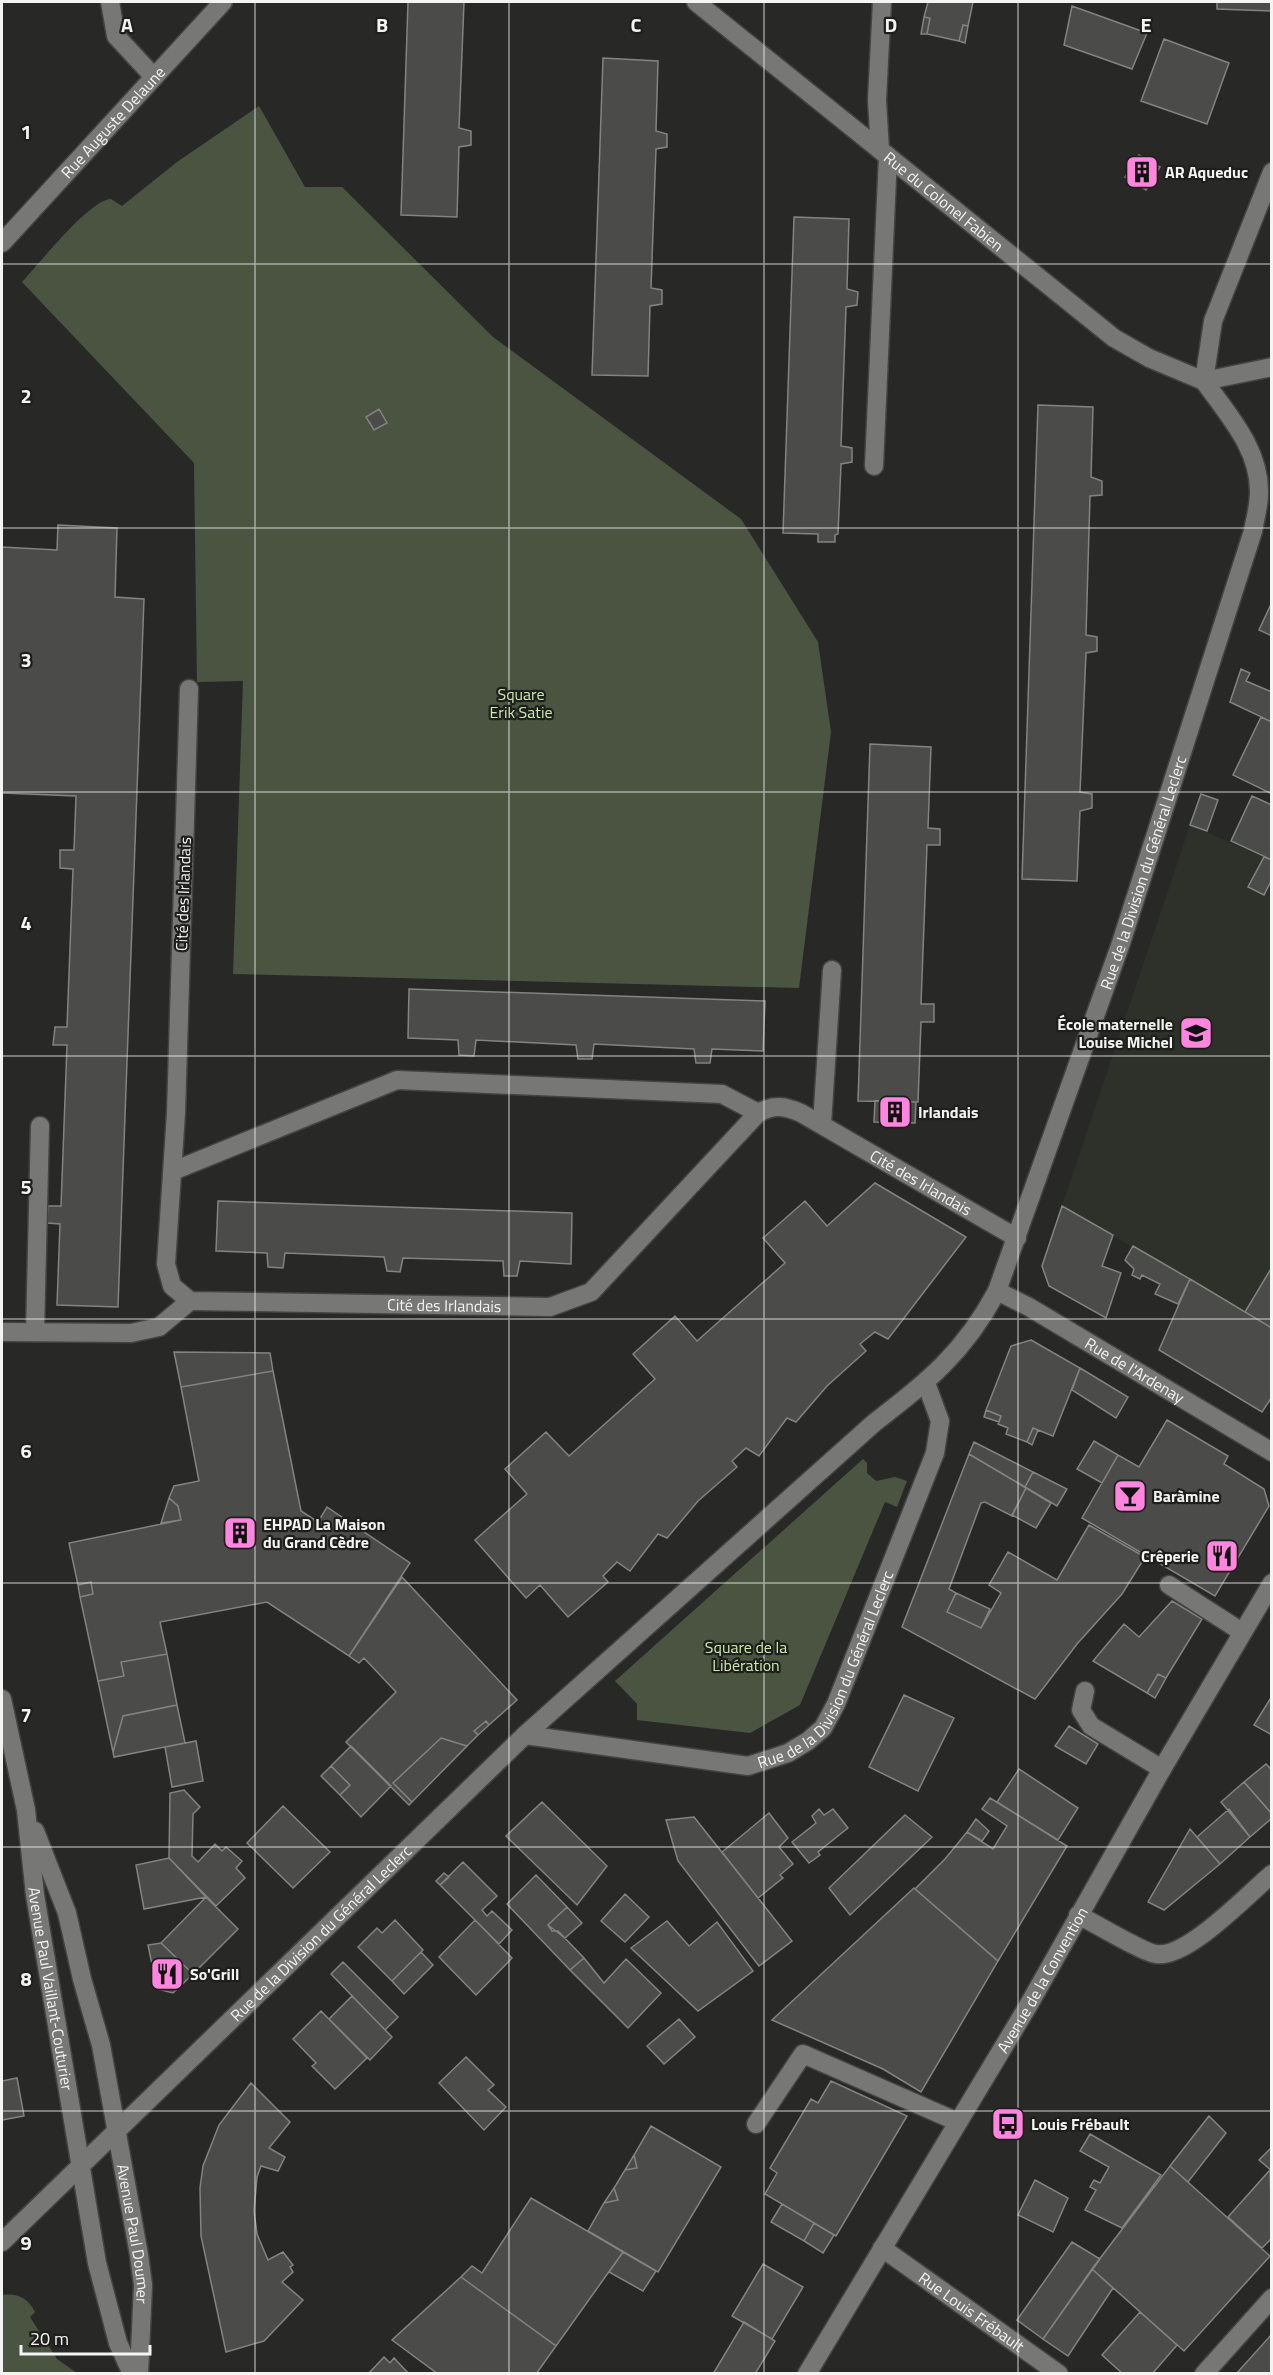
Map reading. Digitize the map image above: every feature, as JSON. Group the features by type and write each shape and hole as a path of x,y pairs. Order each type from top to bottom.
{"street":[{"path":"110,2 116,36 154,77"},
{"name":"Rue Auguste Delaune","path":"2,243 223,2"},
{"name":"Rue du Colonel Fabien","path":"696,2 1114,338 1157,362 1204,381"},
{"path":"874,466 884,153 877,100 882,2"},
{"path":"1272,172 1213,321 1204,381 1272,367"},
{"name":"Rue de la Division du Général Leclerc","path":"82,2166 525,1735 874,1423 926,1383 956,1355 981,1322 997,1291 1017,1238 1121,943 1252,531 1259,495 1254,461 1245,438 1204,381"},
{"name":"Cité des Irlandais","path":"189,689 173,1171 166,1264 172,1286 190,1301 550,1307 591,1292 758,1113 771,1106 785,1107 822,1124 1017,1238"},
{"path":"822,1124 832,970"},
{"path":"173,1171 398,1080 722,1094 758,1113"},
{"path":"34,1332 40,1126"},
{"name":"Rue de l'Ardenay","path":"997,1291 1029,1307 1272,1452"},
{"path":"2,1332 131,1333 159,1327 190,1301"},
{"name":"Rue de la Division du Général Leclerc","path":"525,1735 748,1766 788,1753 808,1741 823,1728 836,1704 935,1453 940,1421 926,1383"},
{"name":"Avenue de la Convention","path":"807,2373 1028,2006 1162,1769 1272,1583"},
{"path":"1169,1585 1242,1632"},
{"path":"1085,1691 1082,1710 1090,1726 1162,1769"},
{"name":"Avenue Paul Vaillant-Couturier","path":"2,1699 26,1810 35,1895 82,2166"},
{"name":"Avenue Paul Vaillant-Couturier","path":"26,1810 67,1913 82,1979 101,2045 117,2131"},
{"path":"1078,1915 1156,1954 1174,1952 1190,1944 1272,1874"},
{"path":"756,2124 803,2054 958,2122"},
{"name":"Avenue Paul Doumer","path":"117,2131 142,2285 138,2373"},
{"path":"2,2242 82,2166"},
{"name":"Avenue Paul Doumer","path":"82,2166 98,2263 118,2343 132,2373"},
{"name":"Rue Louis Frébault","path":"882,2248 1059,2373"},
{"path":"1204,2373 1272,2298"}],"shaded area":[{"name":"École maternelle Louise Michel","path":"1190,825 1271,860 1271,1328 1062,1206"}],"green space":[{"name":"Square Erik Satie","path":"259,106 305,187 342,187 493,337 741,519 818,642 831,732 799,988 233,974 243,681 197,682 194,463 22,282 90,210 111,199 122,206 177,162"},
{"name":"Square de la Libération","path":"863,1459 867,1463 867,1473 876,1481 895,1477 907,1481 897,1507 885,1502 800,1705 750,1733 637,1720 637,1704 615,1681"},
{"path":"2,2295 17,2296 29,2303 35,2312 30,2317 57,2359 77,2373 2,2373"}],"building":[{"path":"408,2 464,2 459,128 471,131 471,145 459,147 457,217 401,215"},
{"path":"928,2 973,2 968,26 963,25 959,41 927,34 930,18 924,17"},
{"path":"1217,2 1272,2 1272,11 1217,9"},
{"path":"1072,6 1147,33 1132,69 1064,45"},
{"path":"924,17 930,18 927,34 921,34"},
{"path":"963,25 968,26 965,43 959,41"},
{"path":"1164,39 1229,63 1207,124 1141,101"},
{"path":"603,58 658,61 656,131 667,134 667,147 656,149 651,288 662,290 662,304 650,306 648,376 592,375"},
{"name":"AR Aqueduc","path":"1139,155 1160,167 1146,190 1125,177"},
{"path":"794,217 849,219 847,289 858,292 857,305 846,307 841,446 852,448 852,462 841,464 838,534 835,535 835,542 818,542 818,534 783,533"},
{"path":"1038,405 1093,407 1091,477 1102,481 1102,495 1090,496 1086,635 1097,637 1097,651 1086,653 1080,792 1092,794 1092,808 1080,811 1077,881 1022,879"},
{"path":"379,409 387,423 374,430 366,417"},
{"path":"58,525 117,528 115,597 144,599 118,1307 57,1305 60,1224 47,1223 48,1206 61,1206 67,1045 53,1045 55,1027 67,1027 73,869 60,868 60,850 74,850 76,796 2,793 2,547 57,550"},
{"path":"1272,602 1272,636 1259,630"},
{"path":"1241,669 1250,673 1246,681 1272,692 1272,722 1230,702"},
{"path":"1261,717 1272,722 1272,794 1233,775"},
{"path":"870,744 931,747 928,828 940,829 940,845 927,845 921,1004 934,1004 934,1022 921,1022 918,1102 858,1101"},
{"path":"1201,794 1218,800 1207,831 1190,825"},
{"path":"1252,796 1272,805 1272,860 1231,841"},
{"path":"1264,857 1272,860 1272,879 1264,895 1248,887"},
{"path":"409,989 765,1001 763,1051 712,1049 710,1063 696,1063 694,1049 594,1044 592,1059 578,1059 576,1045 476,1040 474,1056 459,1055 458,1040 408,1038"},
{"name":"Irlandais","path":"875,1101 916,1102 915,1123 874,1122"},
{"path":"875,1183 966,1237 888,1339 875,1332 860,1344 866,1351 827,1386 796,1422 787,1418 759,1456 746,1448 732,1461 737,1467 698,1501 667,1538 658,1534 630,1571 617,1562 603,1576 608,1582 568,1617 540,1585 526,1598 475,1540 527,1494 505,1469 546,1432 569,1456 655,1379 633,1354 675,1316 697,1341 785,1263 763,1238 805,1201 827,1226"},
{"path":"218,1201 572,1213 571,1264 520,1261 517,1276 504,1276 503,1261 403,1258 400,1272 387,1271 384,1257 285,1253 283,1268 268,1267 267,1253 216,1251"},
{"path":"1062,1206 1113,1235 1102,1266 1121,1273 1106,1318 1049,1286 1042,1266"},
{"path":"1133,1246 1190,1279 1178,1304 1155,1294 1160,1284 1142,1275 1140,1279 1132,1275 1134,1269 1125,1260"},
{"path":"1272,1267 1272,1328 1245,1312"},
{"path":"1190,1279 1272,1328 1272,1397 1262,1412 1159,1350"},
{"path":"1031,1340 1080,1368 1053,1436 1033,1428 1027,1442 1006,1434 1008,1428 998,1424 1001,1416 986,1410 1011,1346"},
{"path":"174,1352 270,1353 273,1371 181,1387"},
{"path":"1080,1368 1128,1397 1116,1418 1072,1390"},
{"name":"EHPAD La Maison du Grand Cèdre","path":"273,1371 301,1511 318,1522 327,1507 410,1563 349,1656 267,1602 160,1622 167,1654 121,1662 124,1676 98,1681 80,1597 93,1594 91,1582 78,1585 69,1543 181,1520 178,1506 169,1498 174,1486 199,1481 181,1387"},
{"path":"986,1410 1001,1416 999,1422 984,1417"},
{"path":"1167,1420 1228,1456 1224,1464 1264,1489 1269,1506 1215,1596 1082,1518 1118,1455 1139,1467"},
{"path":"1033,1428 1038,1430 1032,1445 1027,1442"},
{"path":"1094,1441 1118,1455 1102,1483 1077,1469"},
{"path":"974,1442 1033,1472 1025,1487 969,1454"},
{"path":"969,1454 1026,1488 1012,1516 985,1502 981,1503 949,1589 956,1593 947,1612 981,1628 1001,1593 989,1585 1008,1552 1057,1580 1089,1525 1145,1557 1122,1594 1077,1644 1035,1699 902,1627"},
{"path":"1033,1472 1067,1489 1057,1506 1025,1487"},
{"path":"1026,1488 1051,1503 1036,1528 1012,1515"},
{"path":"169,1498 178,1506 181,1520 161,1523"},
{"path":"402,1577 517,1700 489,1725 486,1721 474,1731 478,1735 467,1746 441,1738 393,1783 412,1802 409,1805 346,1742 396,1692 364,1658 359,1663 349,1656"},
{"path":"91,1582 93,1594 80,1597 78,1585"},
{"path":"956,1593 990,1609 981,1628 947,1612"},
{"path":"1172,1601 1202,1619 1166,1678 1158,1674 1147,1693 1093,1661 1124,1624 1139,1637"},
{"path":"167,1654 177,1705 123,1716 113,1752 98,1681 124,1676 121,1662"},
{"path":"1158,1674 1166,1678 1155,1698 1147,1693"},
{"path":"904,1695 954,1718 918,1791 869,1767"},
{"path":"1272,1696 1272,1735 1254,1725"},
{"path":"177,1705 185,1743 114,1757 113,1752 123,1716"},
{"path":"486,1721 489,1725 478,1735 474,1731"},
{"path":"1069,1726 1098,1744 1086,1764 1055,1746"},
{"path":"441,1738 467,1746 412,1802 393,1783"},
{"path":"196,1741 203,1781 172,1787 165,1747"},
{"path":"351,1746 391,1786 361,1817 340,1795 350,1785 331,1766"},
{"path":"1266,1764 1272,1770 1272,1814 1244,1782"},
{"path":"331,1766 350,1785 340,1795 321,1776"},
{"path":"1019,1769 1078,1808 1058,1840 997,1802"},
{"path":"1244,1782 1272,1814 1272,1818 1250,1837 1221,1802"},
{"path":"184,1790 200,1807 193,1814 192,1856 198,1862 215,1844 222,1851 226,1847 242,1861 236,1868 245,1878 216,1906 169,1858 170,1793"},
{"path":"990,1798 1067,1846 998,1961 915,1889 945,1859 967,1832 993,1849 1007,1826 982,1809"},
{"path":"542,1802 607,1866 577,1905 506,1836"},
{"path":"283,1806 330,1852 293,1888 247,1843"},
{"path":"819,1809 824,1815 833,1809 848,1828 818,1852 820,1855 809,1863 792,1842 816,1823 812,1816"},
{"path":"1229,1809 1250,1837 1220,1864 1197,1837"},
{"path":"769,1813 788,1838 779,1847 793,1864 780,1875 783,1878 758,1898 722,1852"},
{"path":"905,1815 932,1837 850,1915 829,1888"},
{"path":"694,1817 792,1941 759,1966 678,1861 666,1820"},
{"path":"976,1819 989,1831 982,1841 967,1832"},
{"path":"1190,1829 1220,1864 1164,1910 1148,1902"},
{"path":"169,1858 206,1897 144,1909 136,1865"},
{"path":"463,1862 497,1896 482,1910 487,1916 492,1911 512,1930 499,1944 440,1885"},
{"path":"444,1873 449,1877 440,1885 436,1881"},
{"path":"536,1875 567,1907 548,1925 552,1931 558,1931 584,1958 570,1970 507,1904"},
{"path":"914,1888 998,1961 921,2092 883,2069 772,2020"},
{"path":"625,1894 649,1917 625,1942 601,1921"},
{"path":"206,1897 238,1929 193,1974 161,1943"},
{"path":"567,1907 582,1923 565,1938 548,1925"},
{"path":"395,1920 423,1950 392,1981 358,1947 377,1928 382,1933"},
{"path":"475,1920 512,1958 476,1995 439,1957"},
{"path":"667,1921 689,1946 717,1922 753,1971 698,2011 631,1948"},
{"path":"161,1943 193,1974 173,1993 157,1989 148,1945"},
{"path":"421,1952 433,1965 404,1994 392,1981"},
{"path":"584,1958 604,1983 626,1959 661,1993 628,2028 570,1970"},
{"path":"343,1962 398,2017 385,2030 331,1974"},
{"path":"352,1996 392,2037 370,2060 329,2019"},
{"path":"321,2011 367,2058 335,2089 312,2066 316,2063 293,2039"},
{"path":"679,2019 695,2037 664,2064 647,2046"},
{"path":"466,2057 494,2085 488,2090 506,2107 484,2130 439,2083"},
{"path":"17,2078 24,2116 2,2120 2,2081"},
{"path":"831,2081 907,2116 836,2236 765,2194 777,2173 770,2168 811,2099 818,2103"},
{"path":"251,2083 290,2122 269,2148 285,2157 278,2171 261,2166 257,2177 254,2211 257,2234 268,2260 283,2252 293,2265 290,2267 293,2272 282,2282 303,2300 264,2341 226,2352 201,2236 200,2188 203,2166 219,2125"},
{"path":"1209,2116 1226,2133 1188,2182 1170,2166"},
{"path":"651,2126 721,2167 658,2272 588,2231 604,2203 618,2200 614,2188 625,2170 637,2168 634,2155"},
{"path":"1090,2134 1161,2175 1122,2228 1085,2210 1096,2190 1090,2187 1094,2180 1100,2183 1109,2167 1080,2151"},
{"path":"1272,2147 1272,2171 1259,2160"},
{"path":"634,2155 637,2168 625,2170"},
{"path":"1170,2166 1270,2256 1184,2351 1092,2269"},
{"path":"1270,2170 1272,2238 1262,2248 1228,2217"},
{"path":"1035,2180 1068,2198 1053,2232 1018,2215"},
{"path":"614,2188 618,2200 604,2203"},
{"path":"531,2198 623,2252 556,2346 461,2277 472,2266 482,2273"},
{"path":"782,2204 814,2223 804,2241 771,2222"},
{"path":"814,2223 834,2235 823,2253 804,2241"},
{"path":"1072,2242 1100,2259 1043,2339 1017,2320"},
{"path":"623,2252 656,2271 643,2291 609,2272"},
{"path":"763,2264 803,2287 772,2339 732,2316"},
{"path":"1092,2269 1113,2288 1068,2356 1043,2339"},
{"path":"461,2277 556,2346 536,2374 438,2374 392,2340"},
{"path":"1140,2312 1177,2345 1152,2374 1123,2374 1102,2355"},
{"path":"744,2322 775,2341 755,2374 713,2374"},
{"path":"1272,2334 1272,2374 1236,2374"},
{"path":"384,2357 390,2363 394,2358 409,2374 371,2374 370,2372"}],"place":[{"name":"AR Aqueduc","path":"1142,172"},
{"name":"École maternelle Louise Michel","path":"1196,1033"},
{"name":"Irlandais","path":"895,1112"},
{"name":"Baràmine","path":"1130,1496"},
{"name":"EHPAD La Maison du Grand Cèdre","path":"240,1533"},
{"name":"Crêperie","path":"1222,1556"},
{"name":"So'Grill","path":"167,1974"},
{"name":"Louis Frébault","path":"1008,2124"}]}
